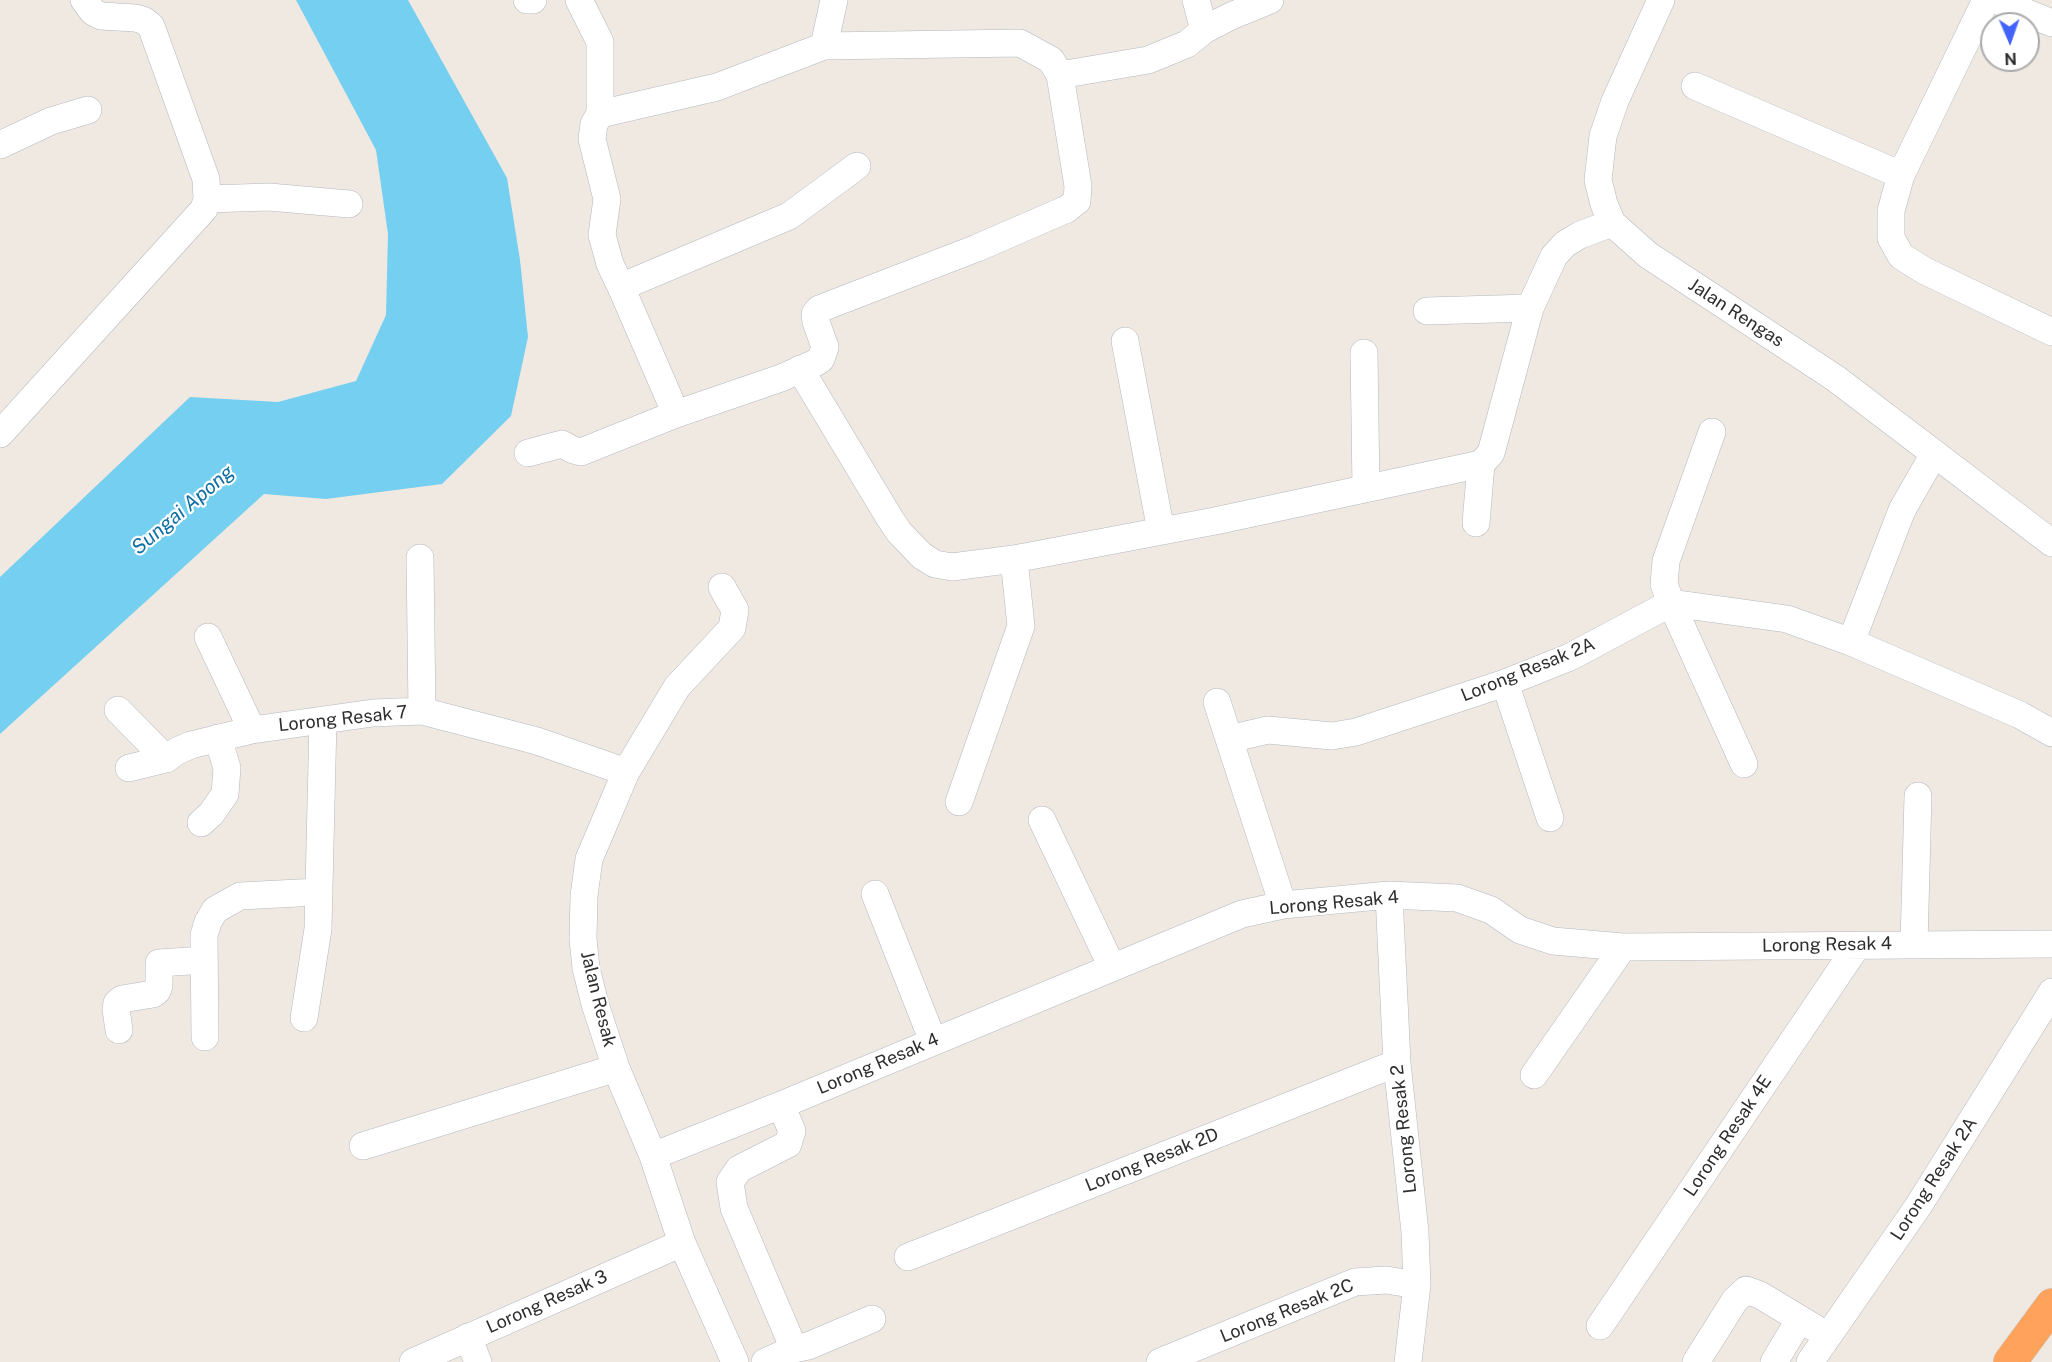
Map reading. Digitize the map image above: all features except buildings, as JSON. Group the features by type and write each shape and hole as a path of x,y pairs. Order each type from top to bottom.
{"highway":[{"path":"2010,1362 2052,1305"}],"street":[{"path":"0,434 204,209 207,199 206,179 151,26 135,18 101,16 93,12 84,0"},
{"path":"527,0 533,0"},
{"path":"579,0 600,42 600,114 594,124 592,139 607,199 602,235 609,264 621,286 676,414"},
{"path":"824,46 834,0"},
{"path":"1196,0 1203,30"},
{"path":"1060,75 1148,60 1187,44 1203,30 1270,0"},
{"name":"Jalan Rengas","path":"1661,0 1615,100 1603,136 1598,180 1612,223 1648,255 1834,378 1934,454 2048,533"},
{"path":"1986,0 1901,175 1891,211 1891,238 1901,256 1925,271 2052,332"},
{"path":"1995,0 2052,23"},
{"path":"528,453 562,444 581,452 814,363 824,353 824,341 815,314 819,309 978,248 1068,209 1077,201 1078,186 1060,75 1051,60 1020,43 824,46 717,87 600,114"},
{"path":"1695,86 1901,175"},
{"path":"0,145 51,121 88,110"},
{"path":"621,286 789,216 857,166"},
{"path":"207,199 269,197 349,204"},
{"path":"800,369 894,524 922,556 935,564 952,567 1014,559 1161,531 1481,464 1491,453 1530,308 1554,256 1565,244 1580,235 1612,223"},
{"path":"1427,311 1530,308"},
{"path":"1125,341 1161,531"},
{"path":"1364,353 1366,488"},
{"path":"1712,432 1666,561 1665,584 1671,603 1743,764"},
{"path":"1851,642 1902,510 1934,454"},
{"path":"1476,523 1481,464"},
{"path":"420,558 422,711"},
{"path":"959,802 1020,626 1014,559"},
{"name":"Jalan Resak","path":"722,587 735,610 732,628 677,687 626,772 589,859 584,896 583,939 586,968 595,1004 616,1068 653,1156 682,1243 735,1362"},
{"path":"1671,603 1788,619 1851,642 2020,715 2052,733"},
{"name":"Lorong Resak 2A","path":"1229,740 1268,730 1332,736 1356,732 1505,683 1570,657 1671,603"},
{"path":"208,637 252,730"},
{"path":"1505,683 1550,818"},
{"path":"1217,702 1283,905"},
{"path":"118,710 166,759"},
{"name":"Lorong Resak 7","path":"129,768 166,759 177,751 218,738 252,730 373,713 422,711 537,741 626,772"},
{"path":"304,1018 318,929 322,720"},
{"path":"201,823 211,814 225,794 226,768 218,738"},
{"path":"1914,945 1918,796"},
{"path":"1042,820 1112,967"},
{"path":"205,1037 204,935 215,910 240,896 318,892"},
{"path":"875,894 933,1041"},
{"name":"Lorong Resak 4","path":"653,1156 1242,914 1283,905 1389,895 1457,898 1491,910 1520,930 1553,941 1623,947 2052,944"},
{"name":"Lorong Resak 2","path":"1389,895 1397,1063 1415,1232 1417,1285 1408,1362"},
{"name":"Lorong Resak 4E","path":"1600,1326 1857,946"},
{"path":"1534,1075 1623,947"},
{"path":"119,1030 117,1003 122,999 153,994 157,991 159,963 204,960"},
{"name":"Lorong Resak 2A","path":"1810,1362 1919,1205 2052,992"},
{"name":"Lorong Resak 2D","path":"908,1257 1397,1063"},
{"path":"363,1146 616,1068"},
{"path":"781,1105 792,1131 788,1144 739,1169 730,1182 734,1208 794,1349"},
{"name":"Lorong Resak 3","path":"413,1362 473,1350 682,1243"},
{"name":"Lorong Resak 2C","path":"1160,1362 1355,1281 1386,1280 1417,1285"},
{"path":"1696,1362 1735,1300 1746,1290 1760,1295 1828,1336"},
{"path":"765,1362 872,1319"},
{"path":"1774,1362 1800,1320"}],"water":[{"name":"Sungai Apong","path":"296,0 408,0 507,178 520,260 528,337 511,416 442,484 326,499 264,494 0,734 0,577 190,397 278,402 356,381 386,315 388,234 376,150"}]}
